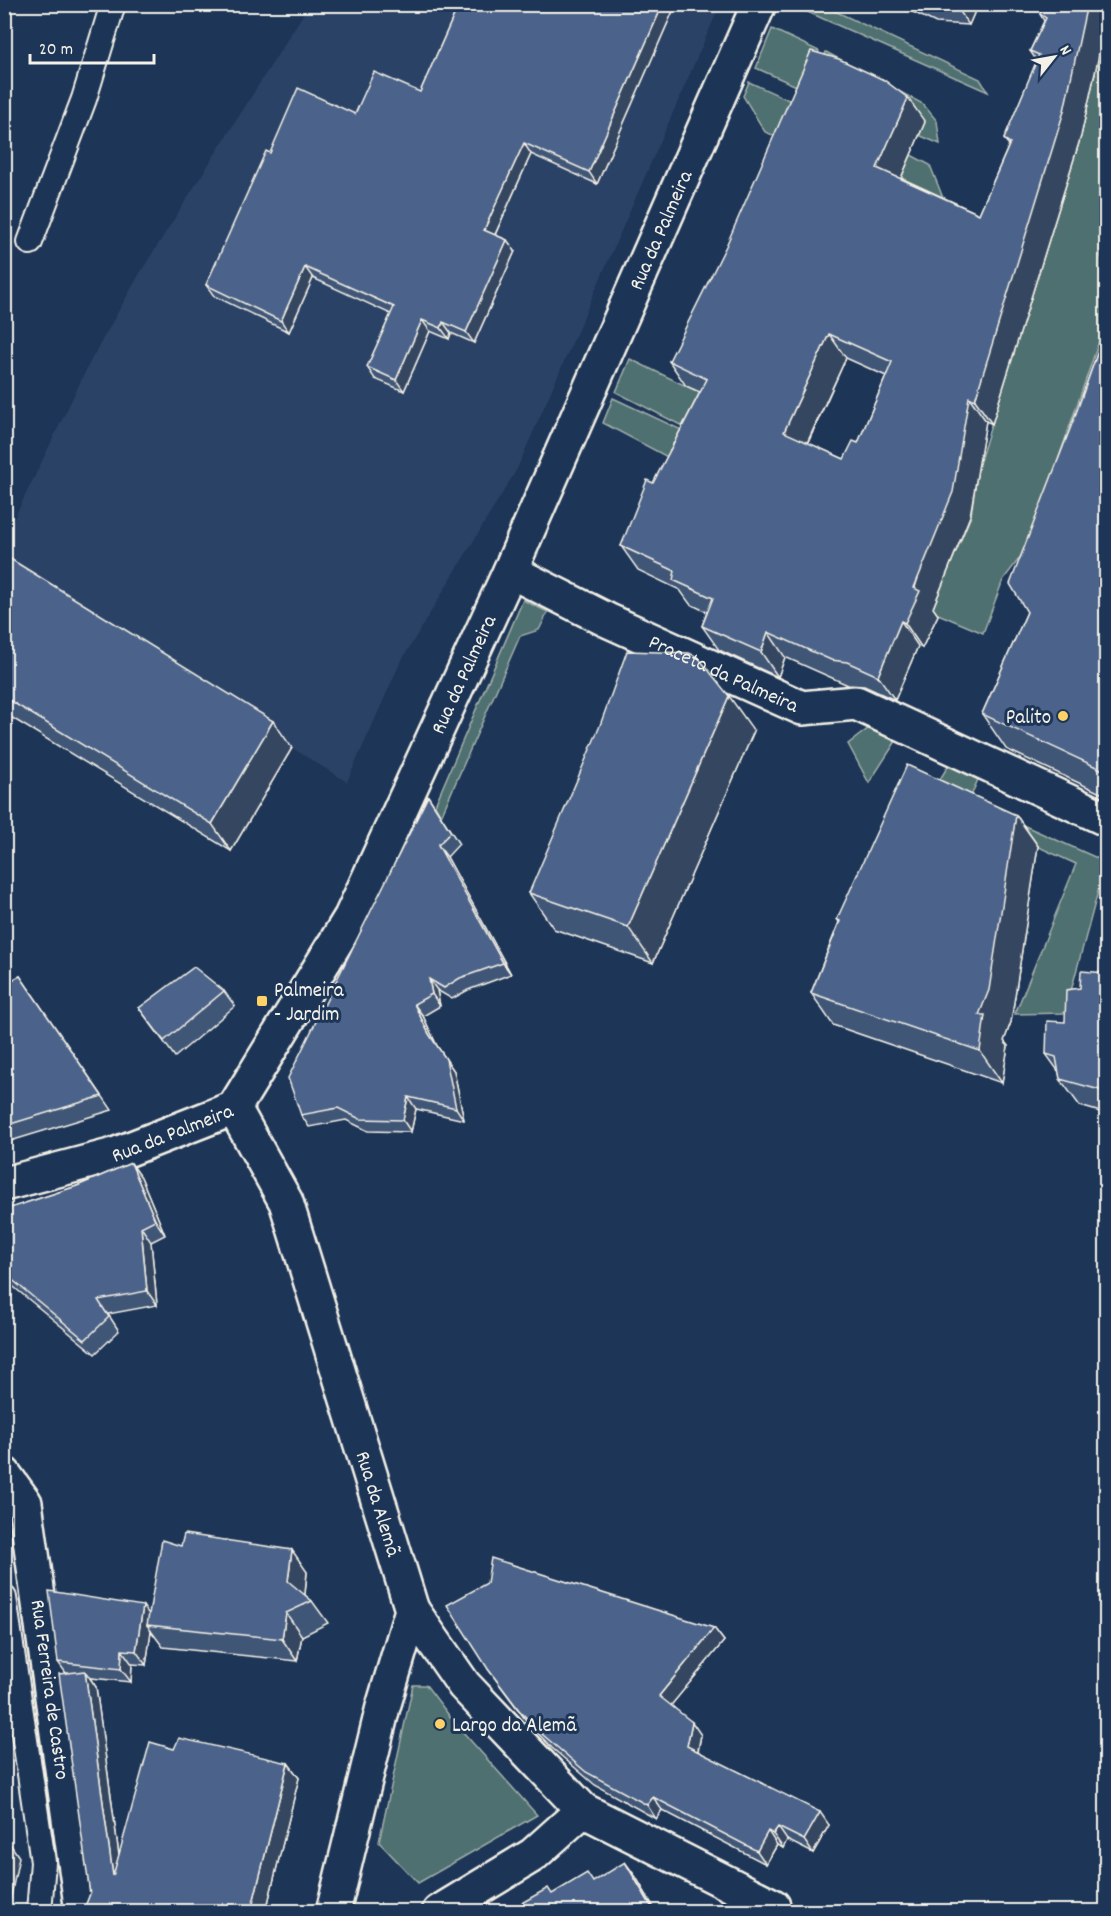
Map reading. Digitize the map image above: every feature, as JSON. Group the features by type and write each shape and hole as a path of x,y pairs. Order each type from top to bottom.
{"street":[{"name":"Rua da Palmeira","path":"4,1184 114,1155 234,1108 351,917 510,571 759,4"},
{"name":"Praceta da Palmeira","path":"510,571 607,620 802,708 856,703 1107,819"},
{"name":"Rua da Alemã","path":"234,1108 286,1202 412,1610"},
{"name":"Rua Ferreira de Castro","path":"4,1474 25,1503 82,1911"},
{"path":"412,1610 464,1684 582,1810 773,1906"},
{"path":"333,1911 383,1707 412,1610"},
{"path":"439,1911 533,1855 582,1810"}],"lane":[{"path":"30,242 84,99 113,4"},
{"path":"4,1598 43,1862 39,1911"}],"shaded area":[{"path":"309,5 720,5 517,469 400,663 347,782 5,570 5,546 9,529 92,358 140,273"}],"green space":[{"path":"792,5 822,5 980,79 988,92"},
{"path":"1106,19 1106,234 1100,254 1106,269 1106,321 1028,547 1003,580 983,633 931,611 971,516 978,467 1081,136"},
{"path":"772,29 819,51 801,88 756,68"},
{"path":"826,52 923,104 937,121 940,144 809,89"},
{"path":"749,82 813,111 798,145 765,132 743,96"},
{"path":"911,155 930,165 945,203 895,192"},
{"path":"630,359 707,396 690,430 616,392"},
{"path":"613,398 688,433 675,461 603,423"},
{"path":"523,600 548,612 539,630 520,636 441,816 435,805"},
{"path":"877,722 896,741 869,783 848,744"},
{"path":"953,758 981,772 969,801 1106,862 1065,1013 1015,1014 1076,864 929,797"},
{"path":"413,1685 426,1685 454,1722 537,1815 418,1883 379,1842"}],"building":[{"path":"459,4 663,4 589,172 524,143 484,230 507,240 466,332 443,322 441,328 422,320 396,380 367,367 394,307 305,267 281,321 206,285 266,151 270,153 298,88 355,114 374,72 420,92"},
{"path":"1044,4 1087,4 1064,111 975,400 969,397 953,492 914,588 920,591 905,623 901,621 878,676 847,662 831,660 768,632 761,652 702,626 713,598 673,580 675,571 621,546 647,480 653,483 707,379 669,361 726,246 811,51 839,59 884,80 908,98 877,168 979,214 1010,143 1004,139 1039,55 1030,51 1046,18 1040,14","holes":["829,334 892,362 858,443 853,441 844,459 784,432"]},
{"path":"1107,326 1107,772 982,714 1027,612 1010,584"},
{"path":"4,555 273,721 212,824 4,697"},
{"path":"627,651 689,653 698,657 729,696 628,927 529,893 599,728"},
{"path":"907,765 1016,815 989,990 979,1015 985,1015 980,1051 811,993 840,921 837,919"},
{"path":"428,796 451,832 438,845 503,963 460,978 444,988 429,979 432,994 414,1004 429,1034 446,1059 456,1108 408,1097 403,1120 360,1119 338,1108 301,1115 288,1078"},
{"path":"194,967 224,991 164,1041 139,1008"},
{"path":"1081,971 1107,973 1107,1092 1060,1079 1056,1057 1046,1054 1047,1021 1065,1022 1066,990 1080,988"},
{"path":"20,976 102,1096 4,1126 4,984"},
{"path":"131,1163 155,1220 141,1227 147,1291 98,1300 109,1317 85,1340 4,1273 4,1210 77,1186"},
{"path":"184,1534 292,1550 288,1581 312,1601 286,1613 282,1639 147,1625 162,1540 181,1546"},
{"path":"491,1558 714,1628 659,1696 692,1722 687,1746 820,1812 804,1840 778,1827 773,1834 768,1831 757,1851 653,1797 647,1805 586,1772 543,1735 519,1710 488,1669 447,1605 487,1583"},
{"path":"49,1591 143,1606 136,1651 122,1650 121,1669 58,1662"},
{"path":"85,1671 113,1876 150,1742 174,1749 179,1738 288,1763 251,1911 84,1911 90,1894 59,1674"},
{"path":"4,1841 8,1841 4,1861"},
{"path":"625,1862 654,1911 513,1911 511,1909 548,1888 552,1894 587,1873 593,1882"}],"place":[{"name":"Palito","path":"1063,716"},
{"name":"Palmeira - Jardim","path":"262,1001"},
{"name":"Largo da Alemã","path":"440,1724"}]}
